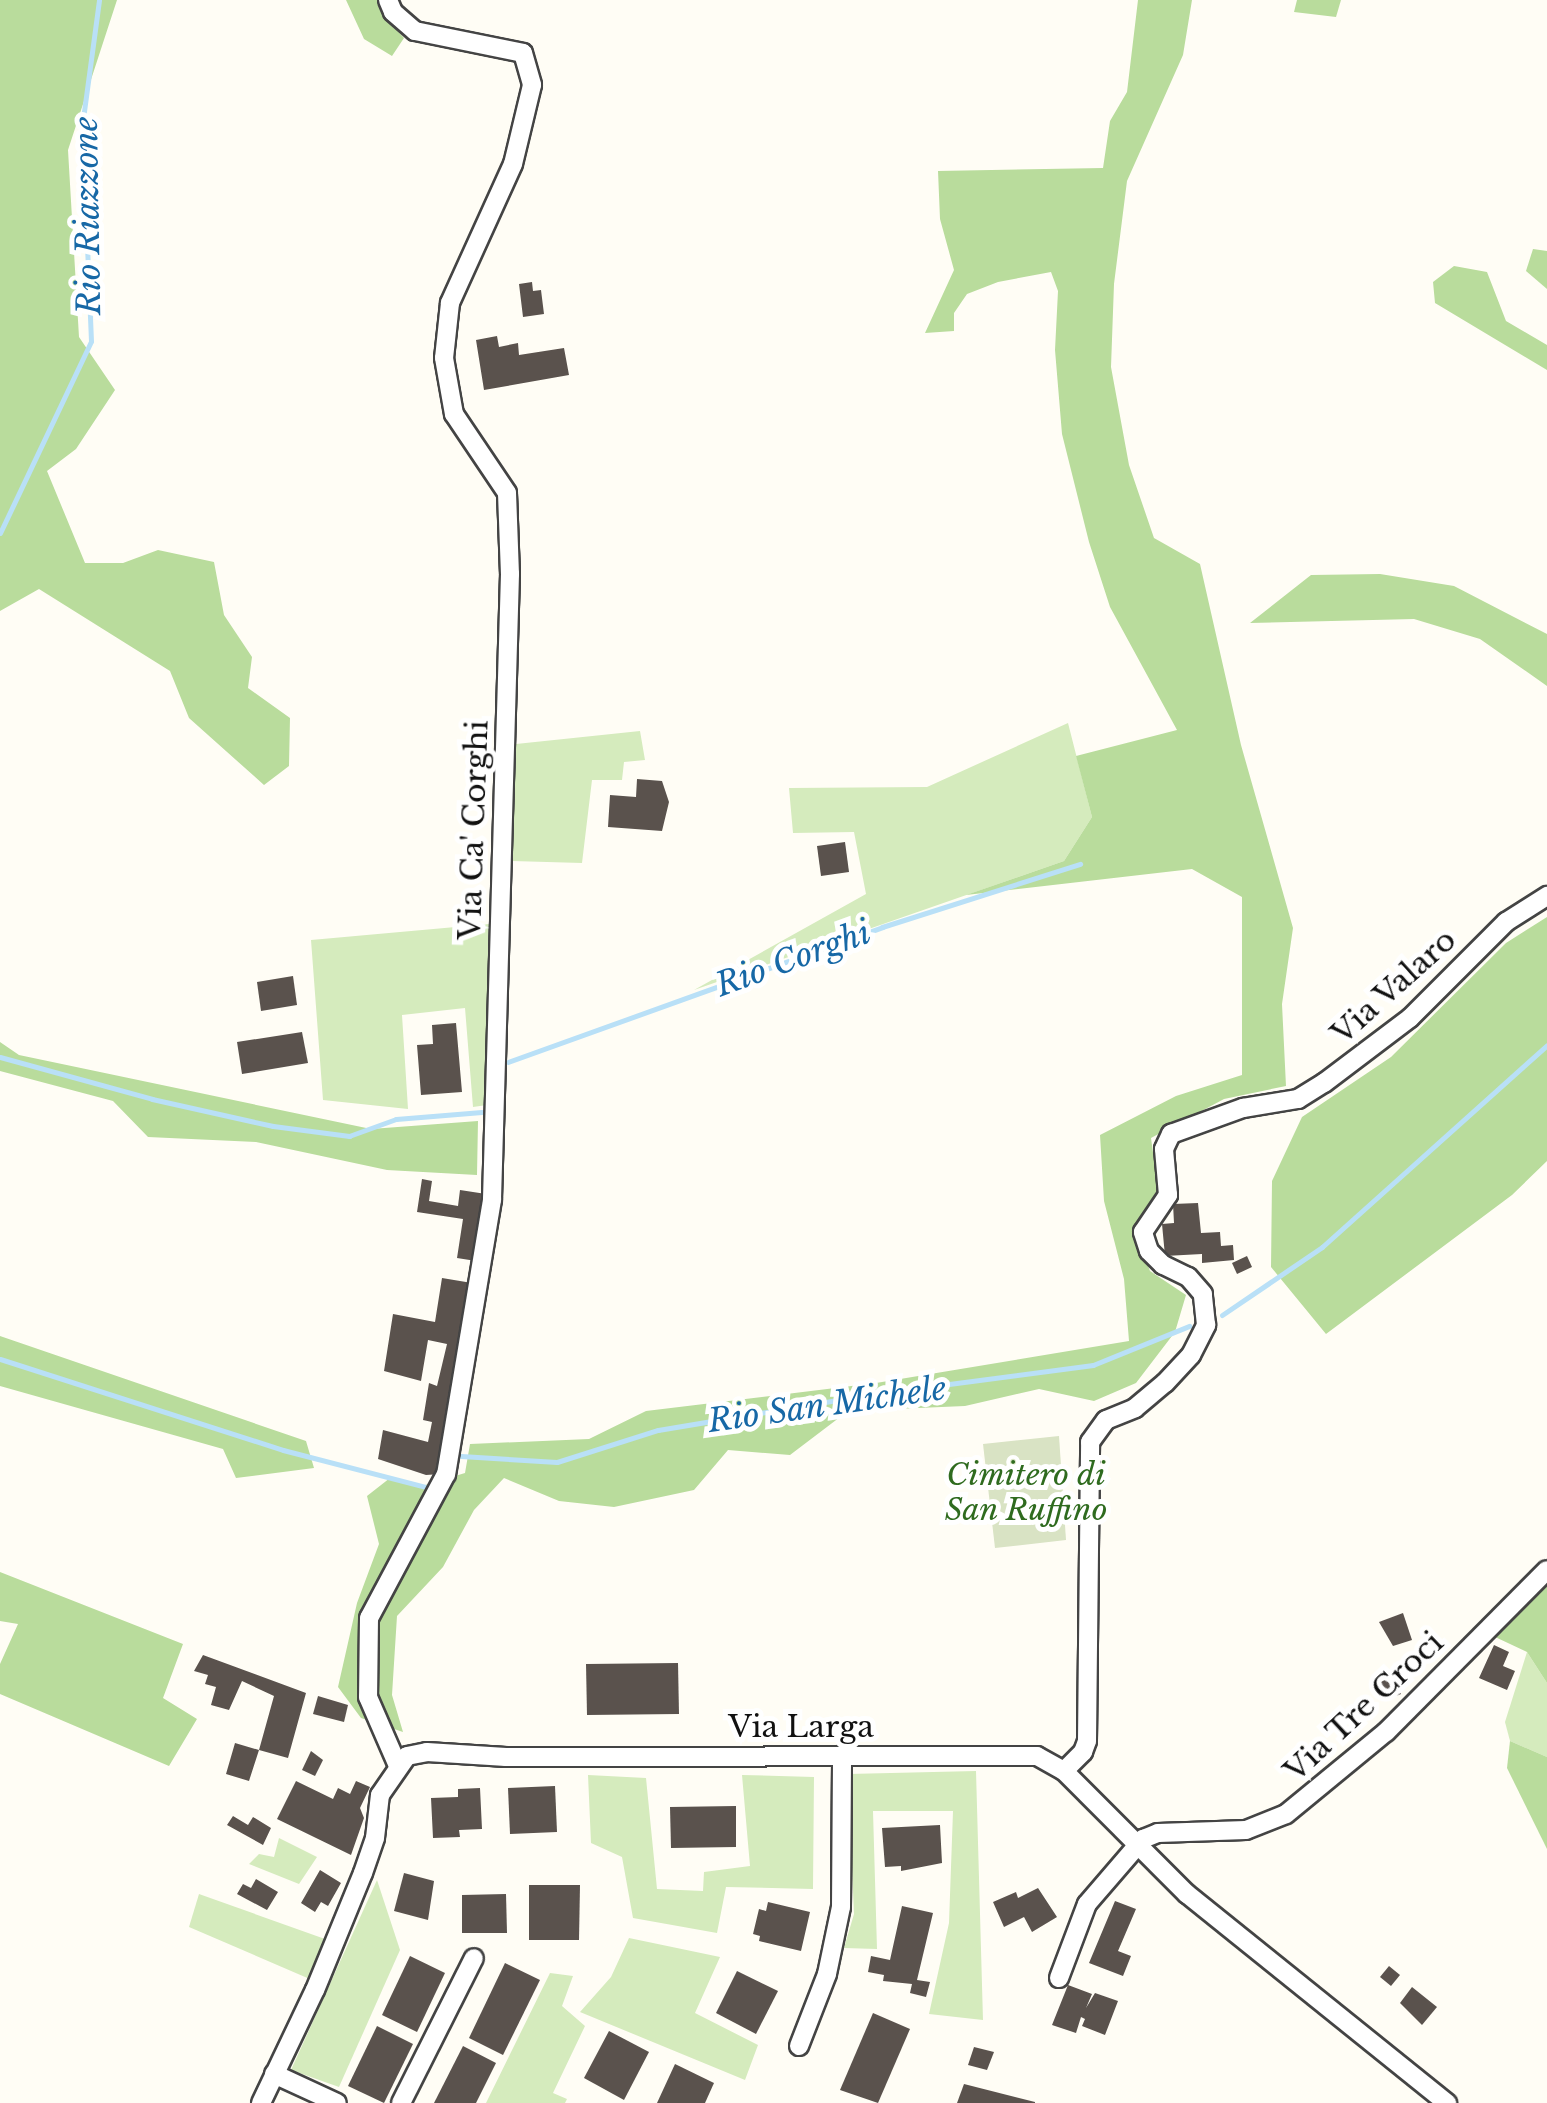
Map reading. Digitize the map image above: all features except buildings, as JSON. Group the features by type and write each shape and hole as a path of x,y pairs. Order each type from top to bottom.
{"street":[{"name":"Via Ca' Corghi","path":"388,0 393,12 415,31 523,53 532,85 514,164 450,304 444,358 454,414 506,494 510,574 492,1200 446,1474 369,1618 368,1697 398,1766"},
{"name":"Via Valaro","path":"1064,1770 1083,1752 1087,1741 1090,1442 1106,1420 1135,1408 1191,1356 1206,1325 1204,1294 1188,1277 1163,1265 1149,1251 1143,1232 1168,1195 1164,1149 1171,1134 1243,1108 1298,1099 1324,1083 1410,1018 1506,922 1547,896"},
{"name":"Via Tre Croci","path":"1136,1848 1158,1832 1246,1830 1286,1814 1386,1732 1547,1570"},
{"name":"Via Larga","path":"398,1766 407,1756 427,1752 506,1757 1012,1753 1037,1756 1064,1770 1136,1848 1186,1894 1447,2103"},
{"path":"799,2046 828,1974 841,1907 842,1755"},
{"path":"261,2103 316,1990 375,1838 380,1796 398,1766"},
{"path":"1059,1978 1087,1904 1136,1848"},
{"path":"401,2103 474,1958"},
{"path":"274,2074 338,2103"}],"green space":[{"path":"0,0 117,0 68,150 79,337 115,390 76,449 47,471 85,563 123,563 158,550 214,562 224,615 252,657 248,688 290,718 289,766 264,785 189,718 170,671 39,589 0,611"},
{"path":"346,0 378,0 382,14 404,38 392,56 364,39"},
{"path":"1138,0 1192,0 1183,55 1127,181 1114,284 1111,367 1129,465 1154,538 1200,564 1241,745 1293,928 1282,1004 1286,1086 1224,1099 1151,1138 1158,1189 1134,1229 1150,1271 1186,1295 1175,1332 1136,1383 1094,1401 1039,1389 965,1406 848,1411 790,1455 728,1450 694,1490 614,1507 559,1501 504,1478 474,1510 443,1567 397,1616 392,1695 403,1732 361,1718 338,1687 357,1603 379,1544 367,1496 390,1478 422,1486 465,1473 470,1444 589,1439 646,1411 876,1383 1129,1341 1124,1279 1104,1201 1100,1135 1176,1096 1242,1075 1242,897 1192,869 966,895 1064,861 1092,817 1076,756 1177,730 1110,607 1089,542 1062,434 1055,350 1058,291 1051,272 998,282 967,294 954,313 954,331 925,333 954,270 940,219 938,171 1103,168 1110,121 1127,92"},
{"path":"1297,0 1341,0 1336,17 1294,12"},
{"path":"1533,249 1547,251 1547,289 1526,271"},
{"path":"1454,266 1487,272 1506,321 1547,345 1547,370 1435,303 1433,282"},
{"path":"1380,574 1454,586 1547,634 1547,686 1480,639 1414,619 1250,623 1311,575"},
{"path":"1068,723 1092,817 1064,861 694,990 866,894 854,832 793,833 789,788 927,787"},
{"path":"640,731 645,760 624,762 622,780 592,780 582,863 512,861 516,744"},
{"path":"1547,917 1547,1161 1512,1195 1326,1334 1271,1267 1272,1181 1302,1117 1391,1057 1506,943"},
{"path":"489,924 487,1105 473,1107 465,1008 402,1015 408,1109 323,1100 311,940"},
{"path":"0,1042 19,1055 371,1129 478,1121 477,1175 387,1170 256,1142 148,1137 113,1101 0,1071"},
{"path":"0,1336 306,1441 314,1468 236,1478 223,1449 0,1386"},
{"name":"Cimitero di San Ruffino","path":"1059,1436 1066,1540 995,1548 983,1444"},
{"path":"0,1572 183,1644 163,1698 197,1719 169,1766 0,1694 0,1664 18,1624 0,1621"},
{"path":"1547,1586 1547,1683 1527,1652 1493,1636"},
{"path":"1527,1652 1547,1683 1547,1757 1510,1741 1505,1722"},
{"path":"1510,1741 1547,1757 1547,1849 1507,1768"},
{"path":"976,1771 983,2020 929,2014 949,1923 953,1811 873,1811 877,1949 844,1948 854,1914 848,1774"},
{"path":"588,1775 646,1778 657,1889 703,1891 704,1872 750,1866 742,1775 814,1777 813,1889 726,1887 717,1933 633,1918 622,1857 591,1843"},
{"path":"279,1838 317,1857 299,1884 249,1864 259,1854 274,1857"},
{"path":"377,1880 400,1950 339,2087 291,2070"},
{"path":"199,1894 325,1939 312,1980 189,1927"},
{"path":"629,1938 720,1957 695,2013 758,2045 745,2080 580,2012 611,1977"},
{"path":"550,1973 573,1976 562,2006 585,2026 553,2093 567,2099 565,2103 486,2103"}],"waterway":[{"name":"Rio Riazzone","path":"0,533 91,341 82,126 99,0"},
{"name":"Rio Corghi","path":"508,1062 882,927 1080,864"},
{"name":"Rio San Michele","path":"1222,1315 1322,1247 1547,1045"},
{"name":"Rio Corghi","path":"0,1057 152,1099 273,1126 349,1136 396,1119 482,1112"},
{"name":"Rio San Michele","path":"461,1456 557,1462 658,1430 873,1394 1093,1365 1189,1326"},
{"name":"Rio San Michele","path":"0,1359 283,1450 430,1488"}]}
